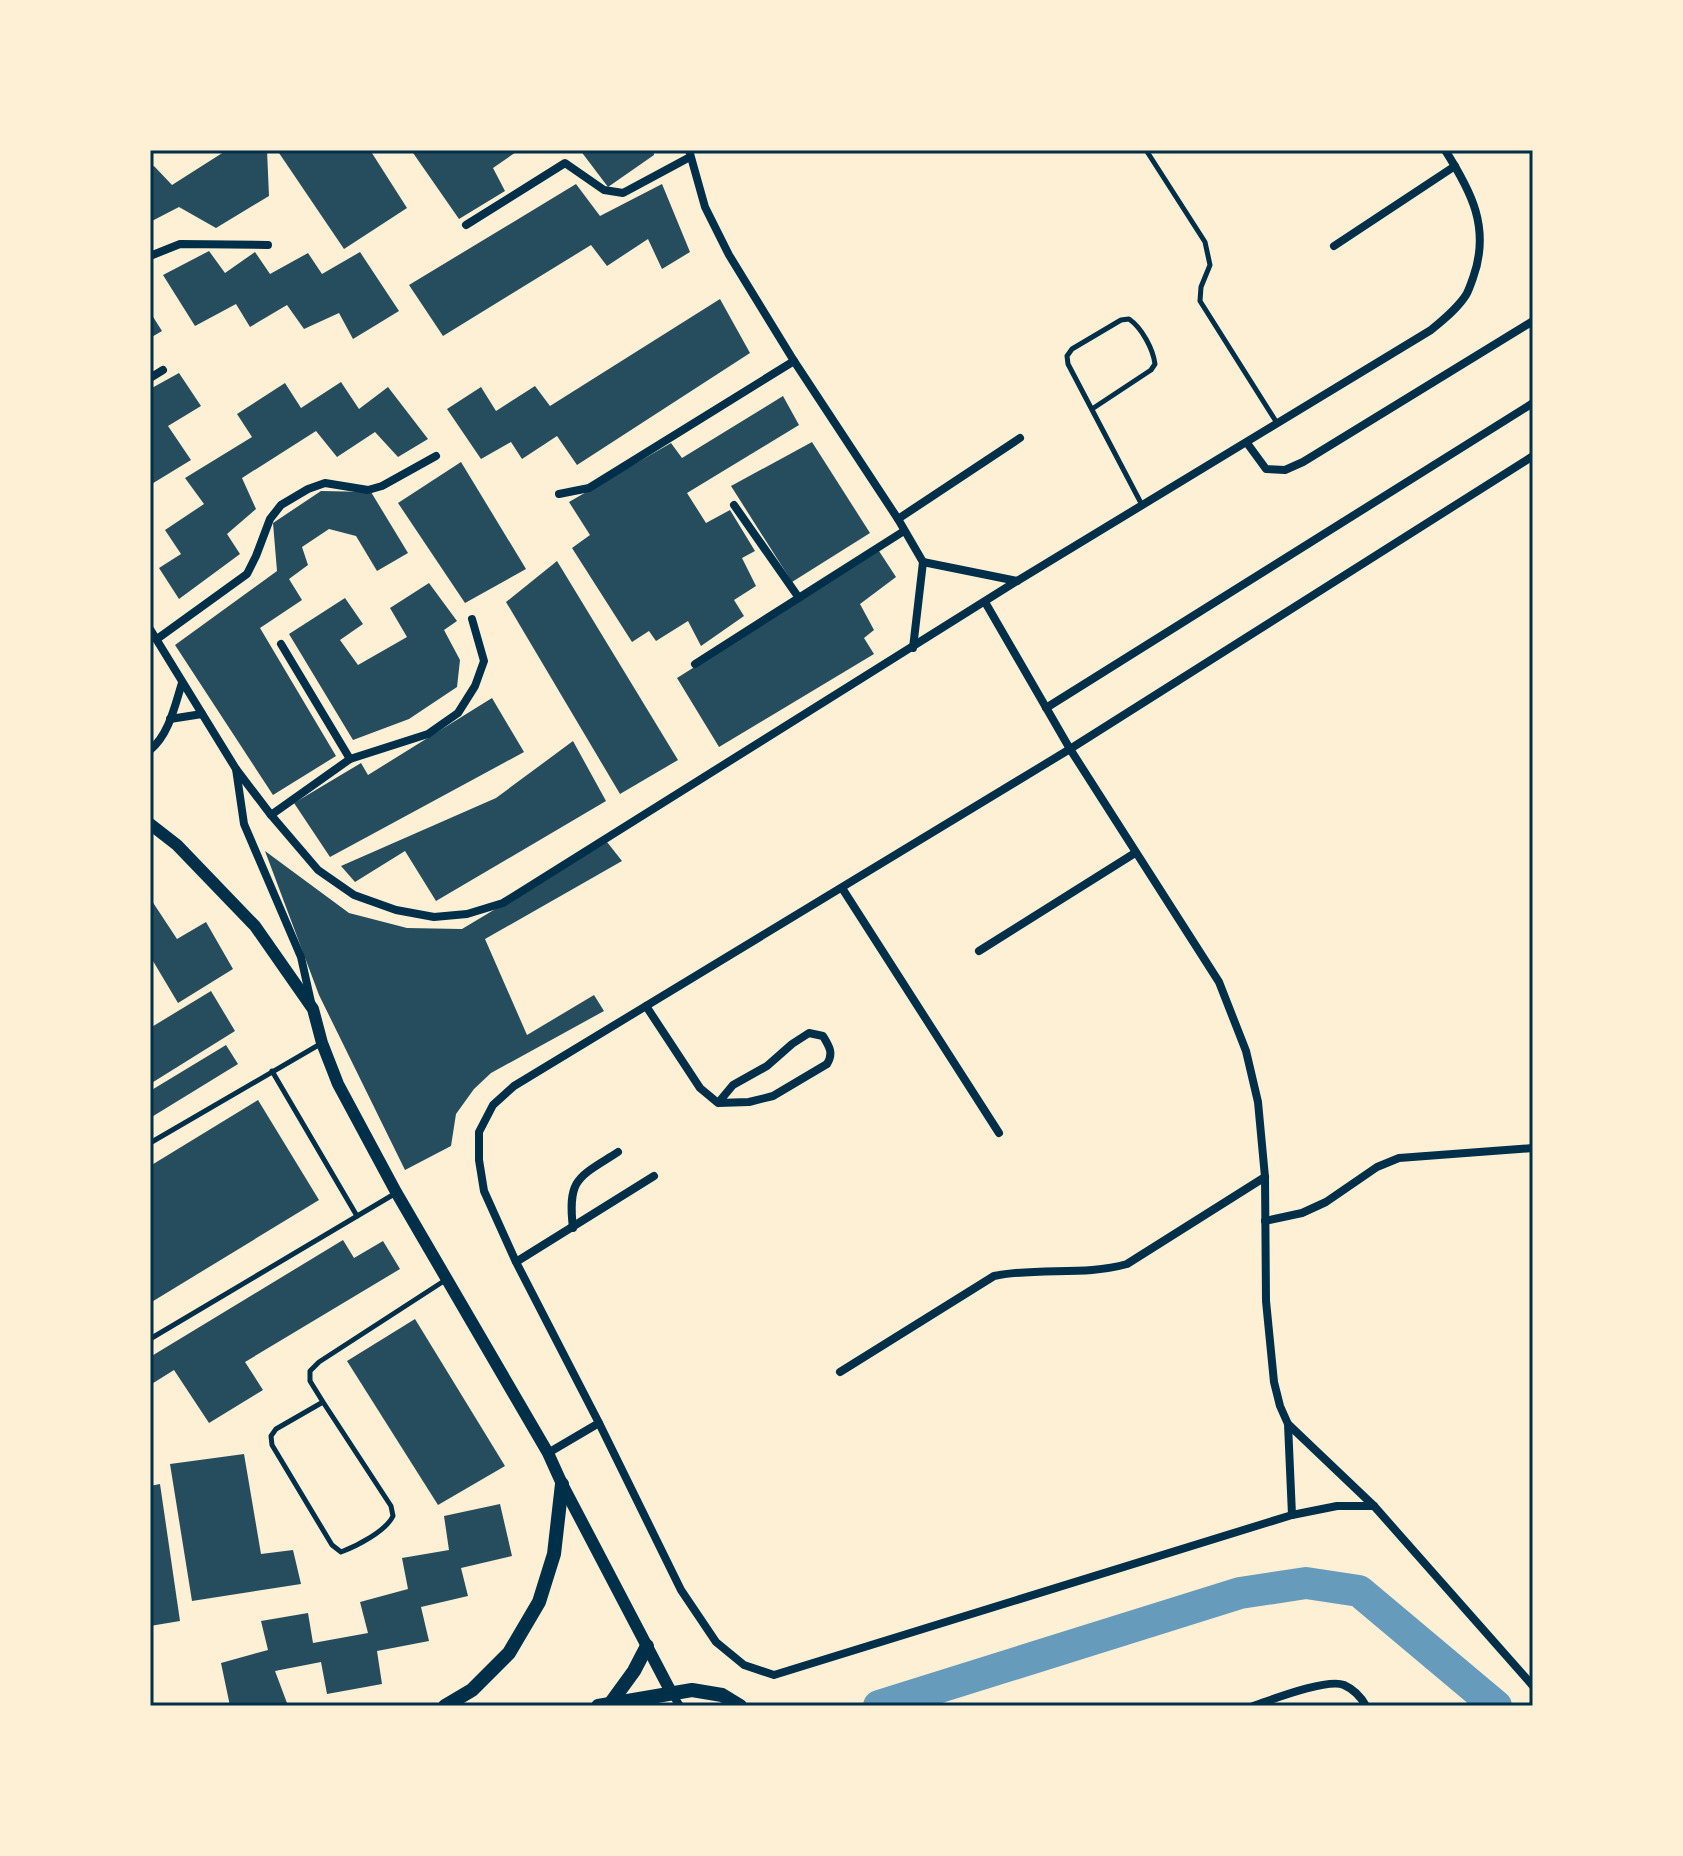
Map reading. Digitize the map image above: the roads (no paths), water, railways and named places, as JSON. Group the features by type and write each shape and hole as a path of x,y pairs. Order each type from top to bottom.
{"main road":[{"path":"445,1706 472,1690 509,1653 539,1602 554,1554 562,1484"},
{"path":"604,1705 634,1671 647,1646"},
{"path":"604,1705 676,1700 692,1690 722,1695 740,1706"}],"street":[{"path":"466,225 565,163 569,150"},
{"path":"150,629 236,769 318,870 354,895 396,910 434,917 467,914 503,903 1017,581 1431,330 1467,294 1478,263 1480,226 1474,203 1445,150"},
{"path":"565,163 604,190 623,193 690,153 705,207 729,255 923,562 913,648"},
{"path":"1334,246 1455,166"},
{"path":"150,256 180,244 268,245"},
{"path":"1247,443 1266,469 1285,470 1303,462 1533,321"},
{"path":"559,494 589,488 794,361"},
{"path":"150,378 163,370"},
{"path":"1046,708 1533,403"},
{"path":"898,519 1020,438"},
{"path":"157,639 247,574 270,519 281,505 325,483 368,490 382,486 436,456"},
{"path":"1374,1506 1337,1506 1292,1515 774,1675 744,1665 716,1642 681,1590 516,1262 484,1191 479,1132 493,1105 514,1086 1070,749 1533,456"},
{"path":"734,505 799,598"},
{"path":"695,664 904,531"},
{"path":"923,562 1017,581"},
{"path":"985,602 1070,749 1219,982 1246,1051 1258,1102 1265,1177 1266,1301 1274,1382 1288,1424 1292,1515"},
{"path":"271,815 350,759 428,734 458,713 475,686 484,661 472,619"},
{"path":"281,644 350,759"},
{"path":"150,750 157,745 170,719 182,683"},
{"path":"170,719 202,714"},
{"path":"236,769 244,824 301,957 322,1043 338,1084 396,1192 548,1453 676,1700"},
{"path":"150,824 177,845 255,926 313,1009"},
{"path":"979,951 1135,853"},
{"path":"842,888 999,1133"},
{"path":"646,1006 700,1088 718,1103 749,1102 773,1096 827,1064 831,1050 823,1036 809,1033 767,1066 733,1085 718,1103"},
{"path":"1265,1221 1302,1213 1326,1202 1377,1167 1399,1158 1533,1148"},
{"path":"573,1228 570,1204 574,1185 590,1170 618,1152"},
{"path":"516,1262 654,1176"},
{"path":"840,1372 994,1276 1016,1271 1112,1269 1127,1264 1265,1177"},
{"path":"548,1453 599,1423"},
{"path":"1288,1424 1374,1506 1533,1686"},
{"path":"1253,1706 1324,1684 1342,1684 1361,1697 1366,1706"}],"lane":[{"path":"1146,150 1205,242 1210,265 1201,287 1200,301 1278,424"},
{"path":"1092,409 1151,370 1155,364 1154,356 1136,324 1129,319 1121,320 1072,349 1067,356 1068,364 1142,506"},
{"path":"150,1143 322,1043"},
{"path":"272,1071 357,1216"},
{"path":"150,1339 396,1192"},
{"path":"323,1402 276,1429 271,1436 272,1445 332,1545 341,1552 389,1524 393,1516 391,1506 310,1381 310,1371 319,1362 448,1279"}],"waterway":[{"path":"879,1706 1240,1593 1306,1583 1359,1591 1496,1706"}]}
